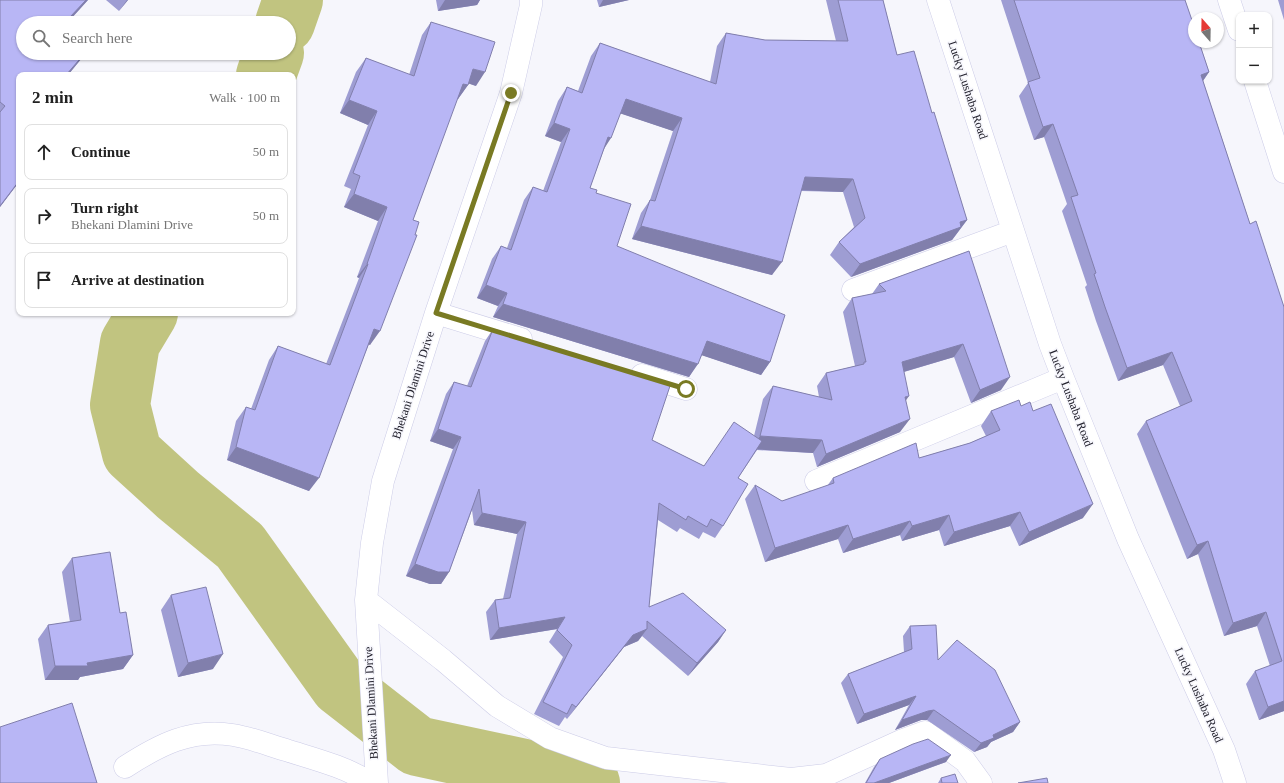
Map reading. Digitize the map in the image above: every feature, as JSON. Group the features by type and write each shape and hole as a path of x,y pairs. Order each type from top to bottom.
{"street":[{"name":"Bhekani Dlamini Drive","path":"376,783 366,600 372,543 383,482 436,313 511,93 531,0"},
{"name":"Lucky Lushaba Road","path":"938,0 1013,231 1063,378 1128,539 1224,750 1235,783"},
{"path":"1229,0 1236,21"},
{"path":"1256,84 1284,172"},
{"path":"853,290 1013,231"},
{"path":"436,313 542,345"},
{"path":"625,370 686,389"},
{"path":"816,481 1063,378"},
{"path":"366,600 443,660 497,706 550,738 606,758 791,779 826,775 903,740 925,732 965,761 981,783"},
{"name":"Bhekani Dlamini Drive","path":"125,767 154,748 175,740 213,734 233,735 325,761 351,771 371,783"}],"building":[{"path":"0,0 86,0 71,16 16,16 16,60 79,60 69,72 16,72 16,185 0,206 0,112 5,106 0,102"},
{"path":"838,0 883,0 897,55 914,51 932,113 934,112 967,220 960,222 961,227 860,264 839,242 865,218 853,179 805,177 782,262 641,226 650,200 655,201 682,118 626,99 611,138 608,137 590,188 597,190 596,193 631,204 617,246 785,315 770,362 707,341 698,364 503,304 507,293 486,285 501,246 511,250 533,187 547,192 570,129 554,123 567,87 582,93 600,43 716,84 726,33 765,40 848,41"},
{"path":"1014,0 1185,0 1189,12 1188,48 1201,48 1209,72 1201,75 1250,224 1256,221 1284,307 1284,701 1268,707 1255,671 1282,661 1266,612 1233,623 1208,541 1197,545 1146,421 1192,401 1172,352 1127,368 1094,274 1096,273 1071,197 1078,195 1053,124 1043,127 1028,82 1040,78"},
{"path":"431,22 495,42 485,72 473,69 468,85 463,84 413,220 419,222 415,235 417,235 380,331 374,329 319,478 236,447 246,407 255,410 278,346 330,365 368,264 387,207 354,194 360,176 353,173 377,111 349,100 366,58 414,76"},
{"path":"969,251 1010,377 980,390 963,344 902,362 909,396 905,397 910,419 826,454 822,440 760,436 773,386 832,400 826,373 864,364 864,362 866,362 852,298 886,291 879,284"},
{"path":"493,329 671,383 652,440 704,466 734,422 762,441 738,478 748,484 723,526 711,519 707,527 688,516 686,520 659,503 649,607 683,593 726,630 697,663 647,621 647,629 633,635 576,707 572,704 567,714 543,702 572,645 557,630 565,617 499,628 495,600 510,598 526,522 482,513 479,489 449,572 438,572 415,564 461,437 438,429 454,382 471,387"},
{"path":"1019,400 1021,406 1030,402 1033,411 1051,404 1093,504 1029,532 1020,512 954,532 949,515 912,526 910,521 853,539 848,525 775,548 755,485 782,501 834,483 833,478 916,443 919,458 970,443 1000,430 991,411"},
{"path":"110,552 120,613 126,612 133,655 87,663 88,666 55,666 48,625 81,620 72,558"},
{"path":"206,587 223,654 188,663 171,595"},
{"path":"936,625 938,660 957,640 995,670 1020,722 993,735 994,738 981,743 934,710 902,720 916,696 864,714 848,674 912,649 910,626"},
{"path":"72,703 97,783 0,783 0,727"},
{"path":"928,739 951,755 874,783 866,783 880,759"},
{"path":"955,774 958,783 942,783 941,778"},
{"path":"1047,778 1048,783 1018,783"}],"waterway":[{"path":"287,16 293,0"},
{"path":"267,72 271,60"},
{"path":"146,316 130,343 120,405 132,453 178,495 240,546 340,686 417,746 590,783"}],"route":[{"path":"511,93 436,313 686,389"}]}
